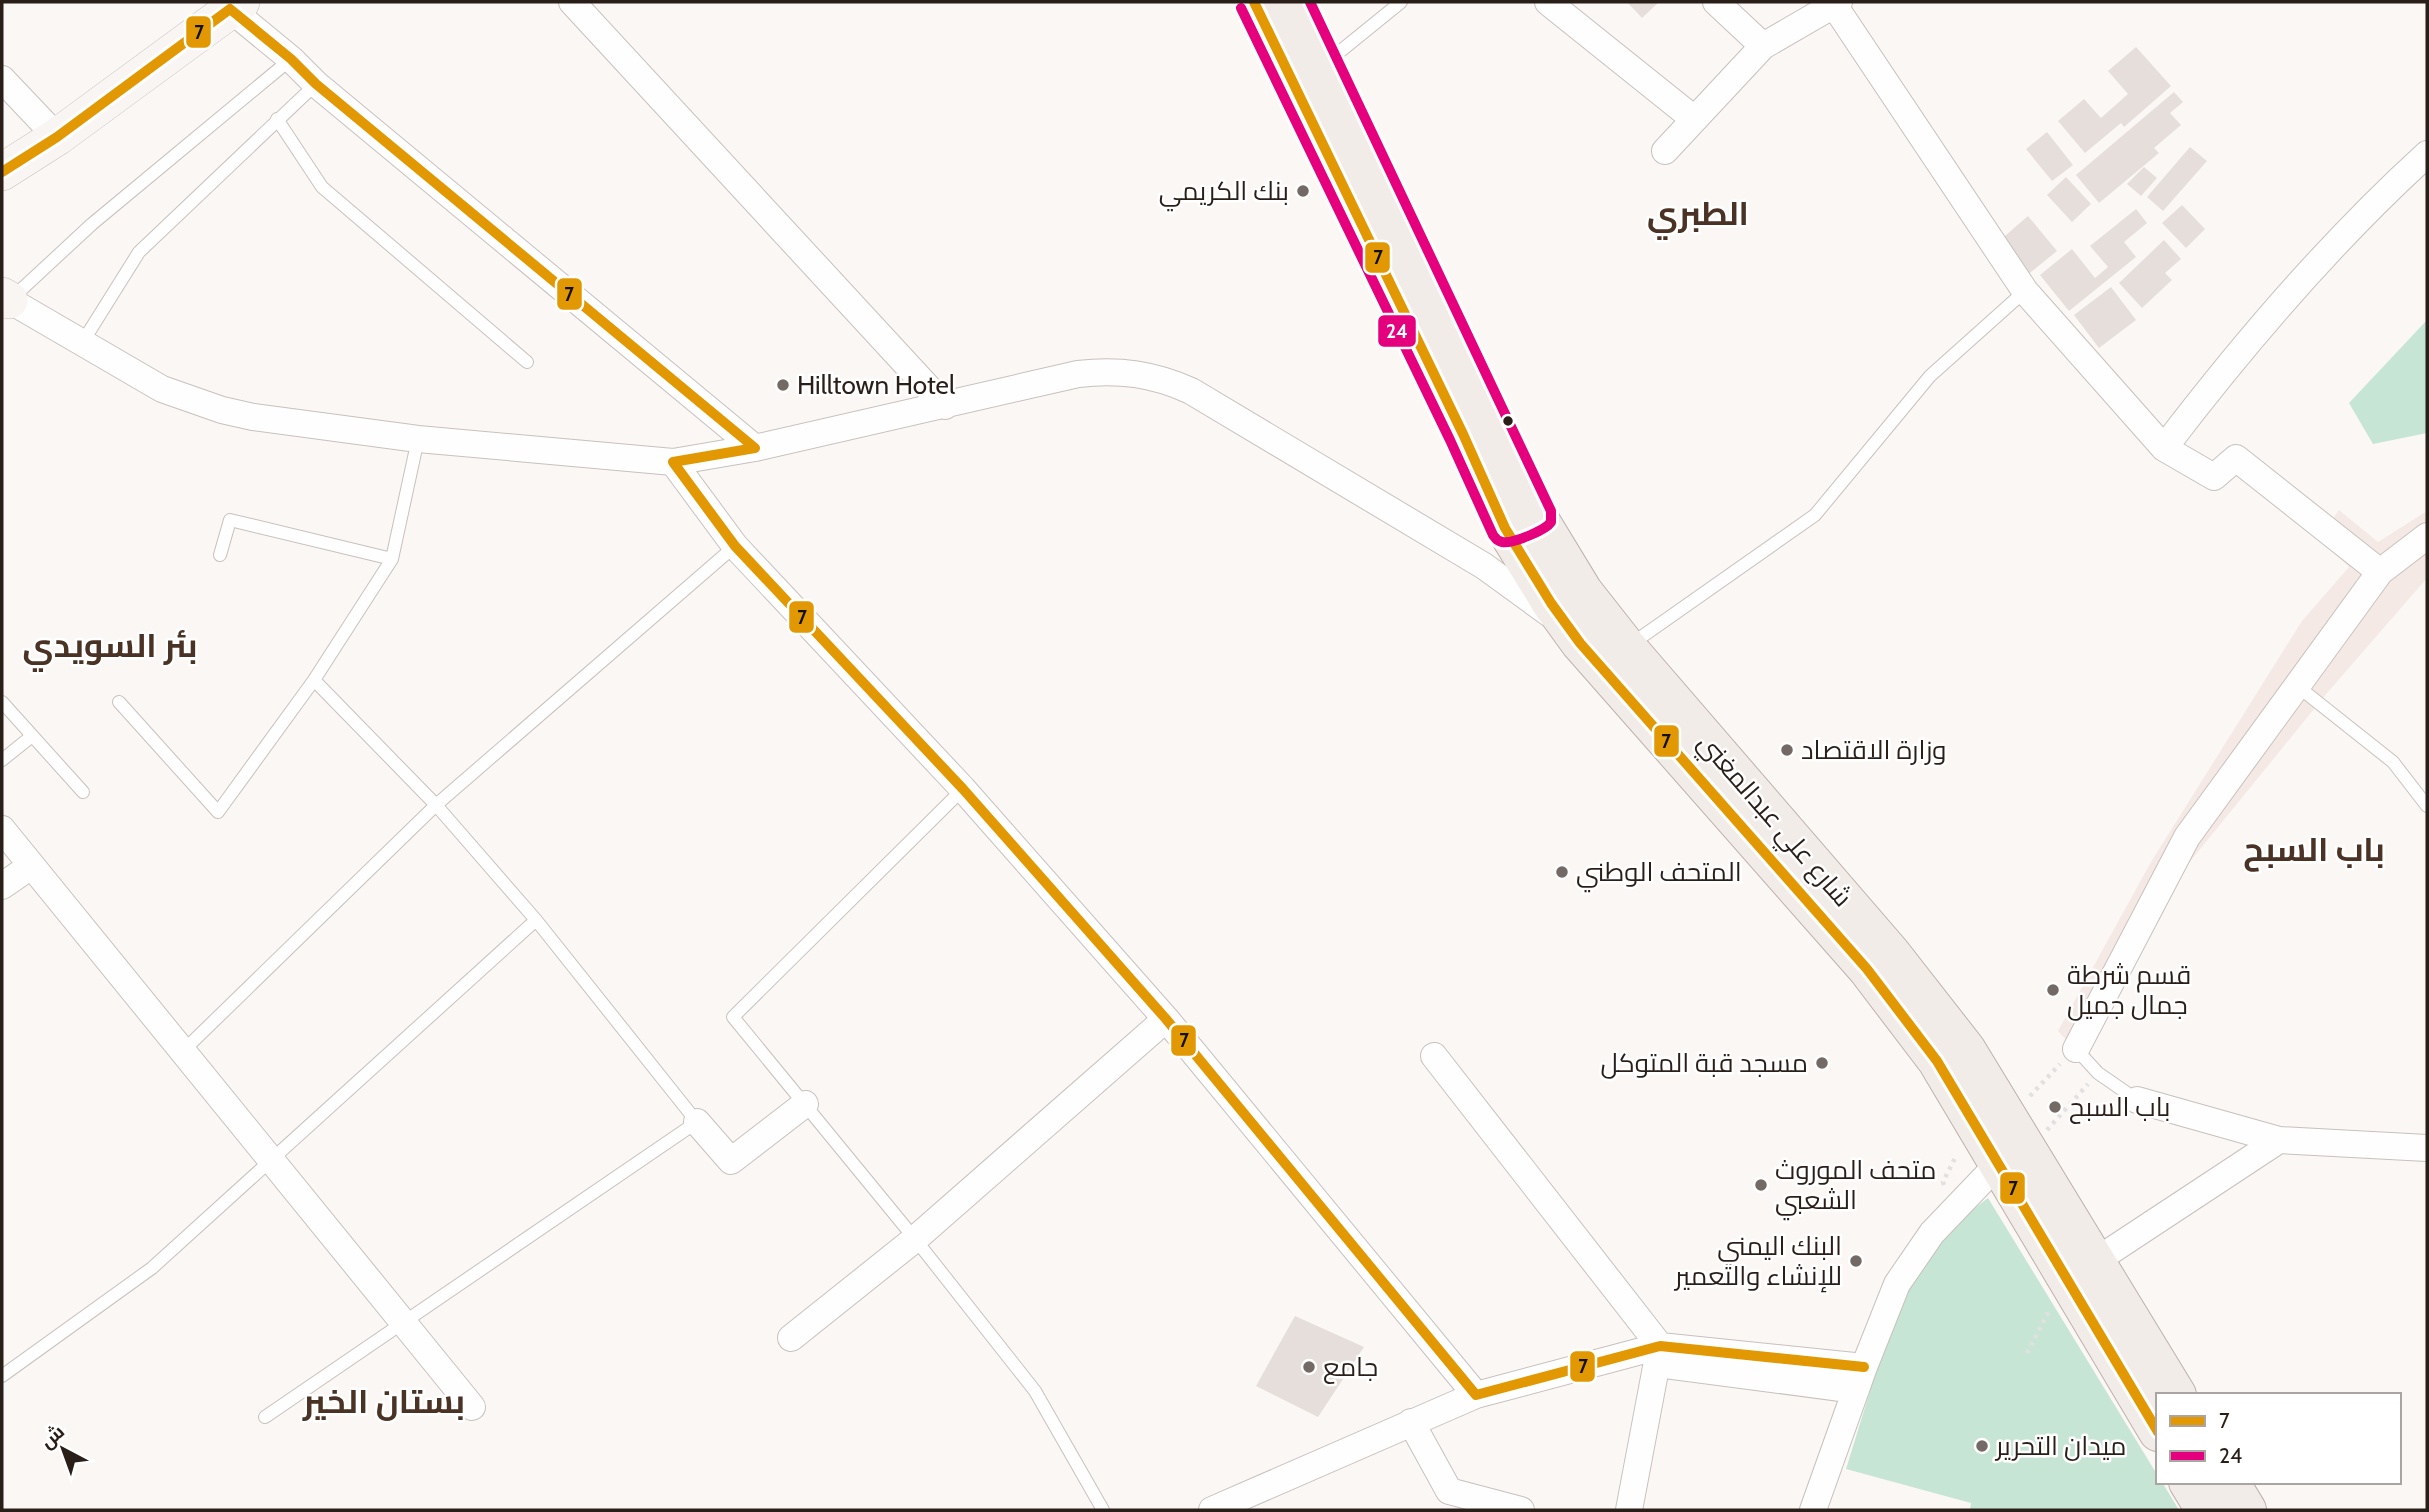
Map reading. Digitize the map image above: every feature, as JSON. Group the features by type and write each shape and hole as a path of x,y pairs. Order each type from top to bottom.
{"main road":[{"name":"شارع علي عبدالمغني","path":"1254,2 1463,434 1521,523 1583,591 1627,648 1891,953 1966,1049 2007,1118 2015,1157 2066,1281 2156,1429"},
{"name":"شارع علي عبدالمغني","path":"1294,2 1324,64 1521,523 1551,603 1571,630 1867,969 1937,1061 2097,1260 2176,1393"},
{"path":"2189,1484 2205,1510"},
{"path":"2231,1484 2247,1510"}],"street":[{"path":"572,2 945,406"},
{"path":"1548,2 1694,119"},
{"path":"1716,2 1763,46"},
{"path":"1665,151 1763,46 1835,3 2025,291 2164,448 2214,477 2236,458 2380,572"},
{"path":"2,172 57,137 235,6 316,84 755,448"},
{"path":"2,79 57,137"},
{"path":"2164,448 2255,332 2304,277 2352,226 2427,154"},
{"path":"6,298 162,389 222,410 253,417 418,439 673,462 755,448 1097,372 1136,373 1191,391 1484,566 1571,630"},
{"path":"673,462 735,546 964,789 1166,1019 1476,1395"},
{"path":"2073,1051 2187,837 2380,572 2427,536"},
{"path":"2,829 472,1407"},
{"path":"2,886 31,866"},
{"path":"791,1338 915,1239 1166,1019"},
{"path":"1434,1056 1659,1355 1629,1510"},
{"path":"2137,1100 2279,1140 2427,1148"},
{"path":"697,1122 731,1161 806,1104"},
{"path":"2097,1260 2279,1140"},
{"path":"1813,1510 1896,1284 1913,1258 1954,1209 2015,1157"},
{"path":"1212,1510 1476,1395 1659,1355 1860,1379"},
{"path":"1411,1422 1449,1491 1521,1510"}],"lane":[{"path":"1324,64 1401,2"},
{"path":"6,298 291,59"},
{"path":"82,343 139,252 316,84"},
{"path":"277,119 322,187 527,362"},
{"path":"1627,648 1815,515 1930,376 2025,291"},
{"path":"119,702 218,813 314,680 392,559 418,439"},
{"path":"220,555 230,520 392,559"},
{"path":"182,1052 436,805 735,546"},
{"path":"265,1417 697,1122 536,920 436,805 314,680"},
{"path":"2296,685 2393,762 2427,806"},
{"path":"2,702 83,792"},
{"path":"2,760 32,736"},
{"path":"964,789 733,1017 806,1104 1035,1391 1103,1510"},
{"path":"2,1376 152,1268 536,920"},
{"path":"2073,1051 2098,1073 2137,1100"}],"path":[{"path":"2007,1118 2073,1051"},
{"path":"2038,1082 2073,1051"},
{"path":"2015,1157 2098,1073"},
{"path":"1943,1182 1955,1158"},
{"path":"2027,1353 2051,1308"}],"shaded area":[{"path":"2339,510 2378,542 2427,511 2427,578 2327,693 2184,869 2085,1060 2058,1031 2151,862 2302,621 2349,567 2319,539"}],"green space":[{"path":"2427,320 2427,433 2373,444 2349,403"},
{"path":"1988,1198 2156,1473 2156,1484 2163,1484 2179,1510 1970,1510 1971,1503 1846,1469 1900,1294 1938,1236"}],"building":[{"path":"1627,2 1659,2 1642,18"},
{"path":"2136,47 2171,86 2124,127 2121,123 2085,153 2058,121 2084,99 2101,118 2128,94 2108,71"},
{"path":"2174,92 2183,102 2170,113 2181,125 2154,148 2159,153 2099,203 2076,175"},
{"path":"2047,132 2073,165 2052,181 2026,149"},
{"path":"2190,147 2207,161 2163,211 2147,197"},
{"path":"2144,167 2157,178 2141,196 2127,184"},
{"path":"2066,177 2091,204 2072,222 2047,195"},
{"path":"2182,205 2205,229 2186,248 2162,223"},
{"path":"2136,209 2147,223 2124,242 2136,257 2069,311 2040,275 2072,249 2095,278 2108,267 2090,246"},
{"path":"2028,216 2057,251 2026,276 1998,242"},
{"path":"2164,240 2181,259 2165,273 2172,280 2142,308 2119,283"},
{"path":"2111,287 2136,320 2099,348 2074,315"},
{"name":"جامع","path":"1295,1316 1364,1347 1318,1417 1256,1386"}],"transit line":[{"name":"7","path":"1254,2 1463,434 1505,528 1551,603 1580,643 1867,969 1937,1061 2156,1429"},
{"name":"24","path":"1241,8 1450,440 1493,535 1502,542 1529,536 1551,522 1551,511 1310,2"},
{"name":"7","path":"2,172 57,137 230,9 291,59 316,84 755,448"},
{"name":"7","path":"755,448 673,462 735,546 963,789 1166,1019 1476,1395 1660,1346 1864,1367"}],"place":[{"name":"بنك الكريمي","path":"1303,191"},
{"name":"Hilltown Hotel","path":"783,385"},
{"name":"وزارة الاقتصاد","path":"1787,750"},
{"name":"المتحف الوطني","path":"1562,872"},
{"name":"قسم شرطة جمال جميل","path":"2053,990"},
{"name":"مسجد قبة المتوكل","path":"1822,1063"},
{"name":"باب السبح","path":"2055,1107"},
{"name":"متحف الموروث الشعبي","path":"1761,1185"},
{"name":"البنك اليمني للإنشاء والتعمير","path":"1856,1261"},
{"name":"جامع","path":"1309,1367"},
{"name":"ميدان التحرير","path":"1982,1446"}],"district":[{"name":"الطبري","path":"1698,213"},
{"name":"بئر السويدي","path":"110,645"},
{"name":"باب السبح","path":"2314,849"},
{"name":"بستان الخير","path":"384,1401"}]}
